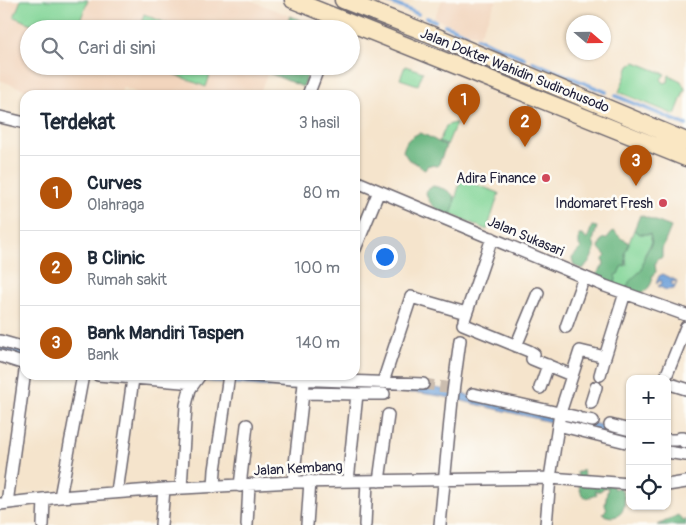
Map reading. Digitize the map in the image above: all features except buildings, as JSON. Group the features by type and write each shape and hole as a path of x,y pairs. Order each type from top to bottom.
{"main road":[{"name":"Jalan Dokter Wahidin Sudirohusodo","path":"293,0 330,20"},
{"name":"Jalan Dokter Wahidin Sudirohusodo","path":"343,0 377,9 523,74 686,141"},
{"path":"377,9 378,34"},
{"name":"Jalan Dokter Wahidin Sudirohusodo","path":"360,29 378,34 686,158"},
{"path":"517,89 523,74"}],"street":[{"path":"310,90 316,75"},
{"path":"0,116 20,122"},
{"name":"Jalan Sukasari","path":"360,183 584,277 686,315"},
{"path":"360,237 379,192"},
{"path":"440,525 453,392 463,327 492,238"},
{"path":"566,327 584,277"},
{"path":"516,346 538,293"},
{"path":"591,403 625,293"},
{"path":"384,388 393,349 411,297 463,327 516,346 534,354 532,359 572,375"},
{"path":"668,375 686,326"},
{"path":"0,341 20,354"},
{"path":"546,525 550,478 559,419 572,375 581,351 605,357"},
{"path":"0,356 20,355"},
{"path":"540,388 548,365"},
{"path":"4,504 12,466 24,380"},
{"path":"60,497 82,380"},
{"path":"117,492 125,380"},
{"path":"181,488 186,405 190,389 195,380"},
{"path":"214,487 228,380"},
{"path":"304,384 371,382 384,388"},
{"path":"370,394 371,382"},
{"path":"304,384 357,394 370,394 384,388 423,384"},
{"path":"293,482 304,384"},
{"path":"671,384 686,389"},
{"path":"453,392 471,393 559,419 626,442"},
{"path":"348,481 357,394"},
{"path":"365,525 388,415"},
{"path":"559,419 585,419"},
{"path":"247,425 245,485 247,525"},
{"path":"610,425 626,429"},
{"path":"671,440 683,438 684,448 671,451"},
{"path":"0,466 12,466"},
{"name":"Jalan Kembang","path":"4,504 44,498 117,492 310,481 550,478 626,484"},
{"path":"307,525 310,481"},
{"path":"671,484 686,482"},
{"path":"161,525 164,489"},
{"path":"43,525 44,498"}],"shaded area":[{"path":"0,0 250,0 290,16 288,20 20,20 20,75 267,75 261,90 130,90 123,87 122,90 25,90 0,80"},
{"path":"442,0 497,0 479,36 434,18"}],"green space":[{"path":"21,0 88,0 80,20 22,20 14,17"},
{"path":"144,14 158,20 142,20"},
{"path":"290,16 300,20 288,20"},
{"path":"635,62 665,74 661,79 664,83 668,82 669,75 681,81 685,89 675,115 619,92 629,66"},
{"path":"405,66 423,72 418,85 400,79"},
{"path":"176,75 210,75 206,87"},
{"path":"274,75 308,75 303,87"},
{"path":"456,123 447,145 439,142 446,126"},
{"path":"419,133 446,146 438,166 428,165 425,170 408,159 403,151 408,140"},
{"path":"461,179 499,193 487,230 451,214"},
{"path":"433,186 445,189 452,194 455,202 451,214 438,210 428,199 426,191"},
{"path":"640,215 671,227 662,249 662,258 657,259 655,264 656,272 652,276 651,284 642,293 627,289 630,281 642,270 644,257 652,242 650,234 640,234 634,230"},
{"path":"592,226 597,227 593,241 595,248 591,259 583,269 574,266 572,258 581,248 579,245 579,235 583,235 587,240"},
{"path":"634,230 640,234 650,234 652,242 645,254 642,270 634,277 627,289 614,284 616,281 614,275 618,274 621,267 627,265 625,253"},
{"path":"614,231 629,244 625,253 626,265 621,267 618,274 615,275 614,284 596,275 604,265 603,259 606,256 599,248 602,239 607,238"},
{"path":"583,469 584,476 613,486 614,489 620,487 623,493 624,505 620,514 615,517 609,517 602,514 607,509 605,505 608,487 595,491 597,494 591,497 583,496 577,472 581,472"},
{"path":"678,515 683,520 686,520 686,525 658,525"}],"water":[{"path":"663,274 677,281 671,282 673,286 677,282 674,289 666,290 658,286 662,284 661,280 656,284 659,276"},
{"path":"0,344 20,350 20,359 0,353"},
{"path":"189,380 298,380 422,385 626,431 626,440 446,397 421,393 306,390"}],"waterway":[{"path":"384,0 418,14"},
{"path":"427,18 435,21"},
{"path":"445,25 467,34"},
{"path":"477,38 524,58"},
{"path":"533,62 606,92"},
{"path":"616,96 686,125"}],"tunnel":[{"path":"423,384 453,388"}],"place":[{"name":"Curves","path":"464,125"},
{"name":"B Clinic","path":"525,147"},
{"name":"Adira Finance","path":"546,178"},
{"name":"Bank Mandiri Taspen","path":"636,186"},
{"name":"Indomaret Fresh","path":"663,203"}]}
